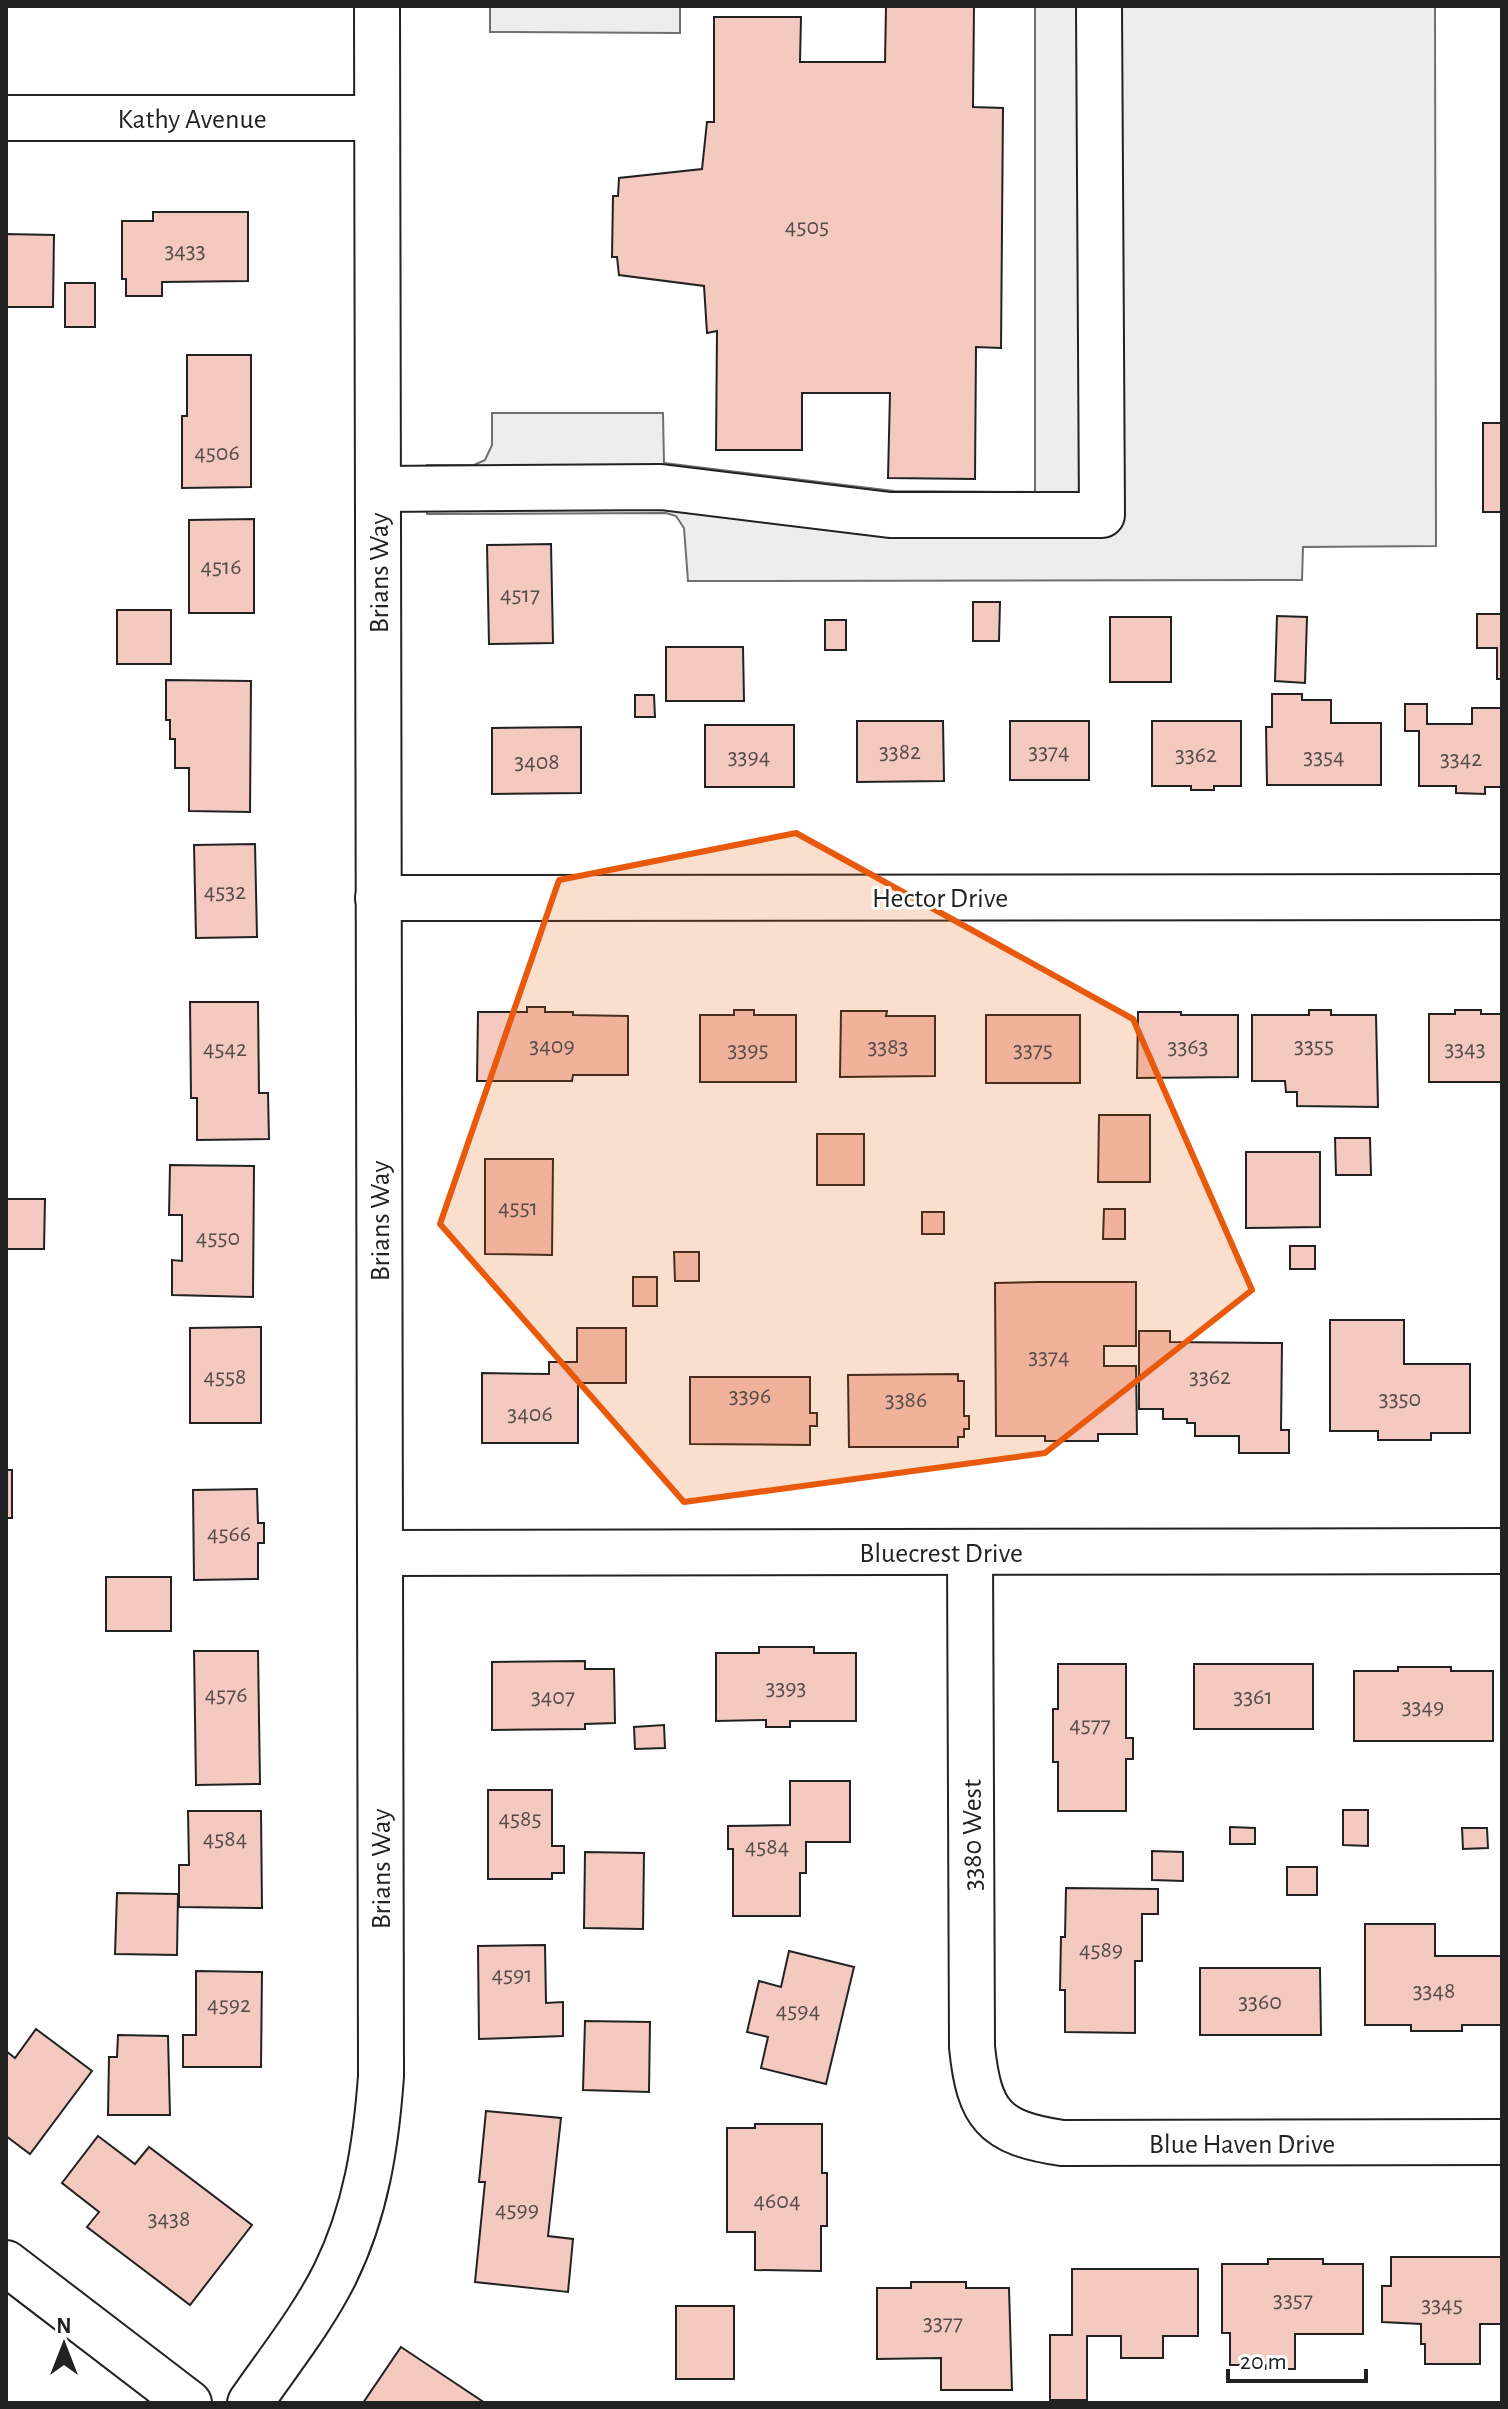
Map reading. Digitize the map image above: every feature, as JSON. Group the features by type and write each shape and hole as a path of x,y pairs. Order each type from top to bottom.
{"street":[{"name":"Brians Way","path":"250,2403 295,2341 334,2276 358,2218 375,2146 381,2076 377,6"},
{"path":"378,489 661,487 890,515 1102,515 1099,6"},
{"name":"Kathy Avenue","path":"6,118 377,118"},
{"name":"Hector Drive","path":"378,898 1502,897"},
{"name":"Bluecrest Drive","path":"380,1553 1502,1551"},
{"name":"3380 West","path":"970,1552 972,2047 974,2070 989,2115"},
{"name":"Blue Haven Drive","path":"989,2115 1010,2129 1035,2139 1062,2143 1502,2142"},
{"path":"6,2263 189,2403"}],"highlighted area":[{"path":"796,833 1133,1019 1252,1290 1045,1453 684,1502 440,1224 559,880"}],"shaded area":[{"path":"490,6 680,6 680,33 490,32"},
{"path":"1035,6 1435,6 1436,546 1303,547 1302,580 688,581 684,528 676,516 666,513 427,514 427,465 474,465 485,460 492,445 492,413 663,413 664,463 894,491 1035,492"}],"building":[{"path":"886,6 974,6 973,107 1003,108 1001,348 976,347 975,479 888,478 890,393 802,393 802,450 716,450 717,331 707,333 704,286 619,275 617,257 612,257 613,196 618,196 619,178 702,169 707,122 714,122 714,17 801,17 800,62 885,62"},
{"path":"153,212 248,212 248,281 162,282 162,296 126,296 126,279 122,279 122,221 153,221"},
{"path":"6,234 54,235 53,307 6,307"},
{"path":"65,283 95,283 95,327 65,327"},
{"path":"187,355 251,355 251,487 182,488 182,416 187,416"},
{"path":"1483,423 1502,423 1502,512 1483,512"},
{"path":"254,519 254,613 189,613 189,520"},
{"path":"551,544 553,643 489,644 487,545"},
{"path":"973,602 1000,602 999,641 973,641"},
{"path":"117,610 171,610 171,664 117,664"},
{"path":"1477,614 1502,614 1502,679 1497,679 1497,648 1477,648"},
{"path":"1277,616 1307,617 1305,683 1275,681"},
{"path":"1110,617 1171,617 1171,682 1110,682"},
{"path":"825,620 846,620 846,650 825,650"},
{"path":"666,647 743,647 744,701 666,701"},
{"path":"166,680 251,681 250,812 189,811 189,768 175,768 175,739 170,739 170,720 166,720"},
{"path":"1272,694 1302,694 1302,700 1331,700 1331,723 1381,723 1381,785 1267,785 1266,727 1272,727"},
{"path":"635,695 654,695 655,717 635,717"},
{"path":"1405,704 1427,704 1427,724 1472,724 1472,708 1502,708 1502,787 1485,787 1485,794 1456,793 1456,786 1419,786 1419,731 1405,731"},
{"path":"857,721 943,721 944,781 857,782"},
{"path":"1010,721 1089,721 1089,780 1010,780"},
{"path":"1152,721 1241,721 1241,786 1191,790 1191,786 1152,786"},
{"path":"705,725 794,725 794,787 705,787"},
{"path":"581,727 581,793 492,794 492,728"},
{"path":"255,844 257,937 196,938 194,845"},
{"path":"190,1002 258,1002 259,1093 268,1093 269,1139 197,1140 197,1098 191,1098"},
{"path":"527,1007 545,1007 545,1012 573,1012 573,1015 628,1016 628,1075 573,1075 572,1081 477,1081 478,1012 527,1012"},
{"path":"734,1010 754,1010 754,1015 796,1015 796,1082 700,1082 700,1015 734,1015"},
{"path":"1309,1010 1331,1010 1331,1015 1376,1015 1378,1107 1297,1106 1297,1092 1286,1092 1285,1081 1252,1081 1252,1015 1309,1015"},
{"path":"1455,1010 1502,1014 1502,1082 1429,1082 1429,1014 1455,1014"},
{"path":"841,1011 887,1011 886,1016 935,1016 935,1076 840,1077"},
{"path":"1138,1012 1238,1015 1238,1077 1137,1078"},
{"path":"986,1015 1080,1015 1080,1083 986,1083"},
{"path":"1099,1115 1150,1115 1150,1182 1098,1182"},
{"path":"817,1134 864,1134 864,1185 817,1185"},
{"path":"1335,1138 1370,1138 1371,1175 1336,1175"},
{"path":"1246,1152 1320,1152 1320,1227 1246,1228"},
{"path":"485,1159 553,1159 552,1255 485,1254"},
{"path":"170,1165 254,1166 253,1297 172,1295 172,1260 182,1261 182,1215 169,1215"},
{"path":"6,1199 45,1199 44,1249 6,1249"},
{"path":"1104,1209 1125,1209 1125,1239 1103,1239"},
{"path":"922,1212 944,1212 944,1234 922,1234"},
{"path":"1290,1246 1315,1246 1315,1269 1290,1269"},
{"path":"674,1252 699,1252 699,1281 675,1281"},
{"path":"633,1277 657,1277 657,1306 633,1306"},
{"path":"1136,1282 1136,1346 1104,1346 1104,1366 1136,1366 1137,1434 1098,1434 1098,1441 1045,1441 1045,1436 996,1436 995,1283"},
{"path":"1330,1320 1404,1320 1404,1364 1470,1364 1470,1433 1431,1433 1431,1440 1378,1440 1378,1431 1330,1431"},
{"path":"261,1327 261,1423 190,1423 190,1328"},
{"path":"577,1328 626,1328 626,1383 578,1383 578,1443 482,1443 482,1373 549,1374 549,1362 577,1362"},
{"path":"1139,1331 1170,1331 1170,1342 1282,1343 1281,1430 1289,1430 1289,1453 1239,1453 1239,1436 1195,1436 1195,1423 1187,1423 1187,1419 1163,1419 1163,1409 1139,1409"},
{"path":"958,1374 958,1381 964,1381 964,1416 969,1416 969,1429 964,1429 964,1437 958,1437 958,1447 849,1447 848,1375"},
{"path":"690,1377 810,1377 810,1413 817,1413 817,1426 810,1426 810,1445 690,1444"},
{"path":"6,1470 12,1470 12,1518 6,1518"},
{"path":"257,1489 258,1523 264,1523 264,1543 258,1543 258,1579 194,1580 193,1490"},
{"path":"106,1577 171,1577 171,1631 106,1631"},
{"path":"759,1647 814,1647 814,1653 856,1653 856,1721 790,1721 790,1727 766,1727 766,1720 716,1721 716,1653 759,1653"},
{"path":"194,1651 258,1651 260,1784 196,1785"},
{"path":"585,1661 585,1669 614,1669 615,1723 585,1724 585,1729 492,1730 492,1662"},
{"path":"1058,1664 1126,1664 1126,1738 1133,1738 1133,1759 1126,1759 1126,1811 1058,1811 1058,1762 1053,1762 1053,1709 1058,1709"},
{"path":"1194,1664 1313,1664 1313,1729 1194,1729"},
{"path":"1398,1667 1493,1671 1493,1741 1354,1741 1354,1671 1398,1671"},
{"path":"664,1725 665,1748 635,1749 634,1727"},
{"path":"790,1781 850,1781 850,1842 806,1842 806,1873 800,1873 800,1916 733,1916 733,1849 728,1849 728,1826 790,1825"},
{"path":"488,1790 552,1790 552,1846 564,1846 564,1873 552,1873 552,1879 488,1879"},
{"path":"1343,1810 1368,1810 1368,1846 1343,1845"},
{"path":"188,1811 261,1811 262,1908 179,1907 179,1865 189,1865"},
{"path":"1230,1827 1255,1828 1255,1844 1230,1844"},
{"path":"1462,1828 1487,1828 1488,1848 1463,1849"},
{"path":"1152,1851 1183,1852 1183,1881 1152,1880"},
{"path":"585,1852 644,1853 643,1929 584,1928"},
{"path":"1287,1867 1317,1867 1317,1895 1287,1895"},
{"path":"1066,1888 1158,1889 1158,1914 1142,1914 1142,1961 1135,1961 1135,2033 1065,2032 1065,1990 1060,1990"},
{"path":"117,1893 178,1894 177,1955 115,1954"},
{"path":"1365,1924 1435,1924 1435,1956 1502,1956 1502,2025 1462,2025 1462,2031 1411,2031 1411,2025 1365,2025"},
{"path":"545,1945 546,2003 563,2002 563,2036 479,2039 478,1946"},
{"path":"789,1951 854,1967 826,2084 761,2068 768,2037 747,2032 759,1981 781,1987"},
{"path":"1200,1968 1320,1968 1321,2035 1200,2035"},
{"path":"196,1971 262,1972 261,2067 183,2067 183,2035 196,2035"},
{"path":"585,2021 650,2022 649,2092 583,2090"},
{"path":"36,2029 92,2071 30,2154 6,2136 6,2051 15,2058"},
{"path":"118,2035 168,2036 170,2115 108,2115 109,2057 117,2057"},
{"path":"486,2111 561,2118 548,2236 573,2239 568,2292 475,2282 485,2182 479,2182"},
{"path":"755,2124 822,2124 822,2173 827,2173 827,2226 821,2226 821,2271 755,2270 755,2232 727,2232 727,2128 755,2128"},
{"path":"98,2136 135,2164 149,2147 252,2225 190,2305 87,2227 99,2212 62,2183"},
{"path":"1391,2257 1502,2257 1502,2324 1480,2324 1480,2364 1425,2364 1421,2324 1382,2322 1382,2286 1391,2286"},
{"path":"1268,2259 1323,2259 1323,2264 1363,2264 1363,2334 1295,2334 1295,2369 1230,2365 1230,2333 1222,2333 1222,2264 1268,2264"},
{"path":"1072,2269 1198,2269 1198,2336 1163,2336 1163,2358 1121,2358 1121,2336 1087,2336 1087,2400 1050,2400 1050,2335 1072,2335"},
{"path":"911,2282 966,2282 966,2288 1009,2288 1012,2390 941,2390 941,2358 877,2359 877,2288 911,2288"},
{"path":"676,2306 734,2306 734,2379 676,2379"},
{"path":"401,2347 485,2403 363,2403"}]}
